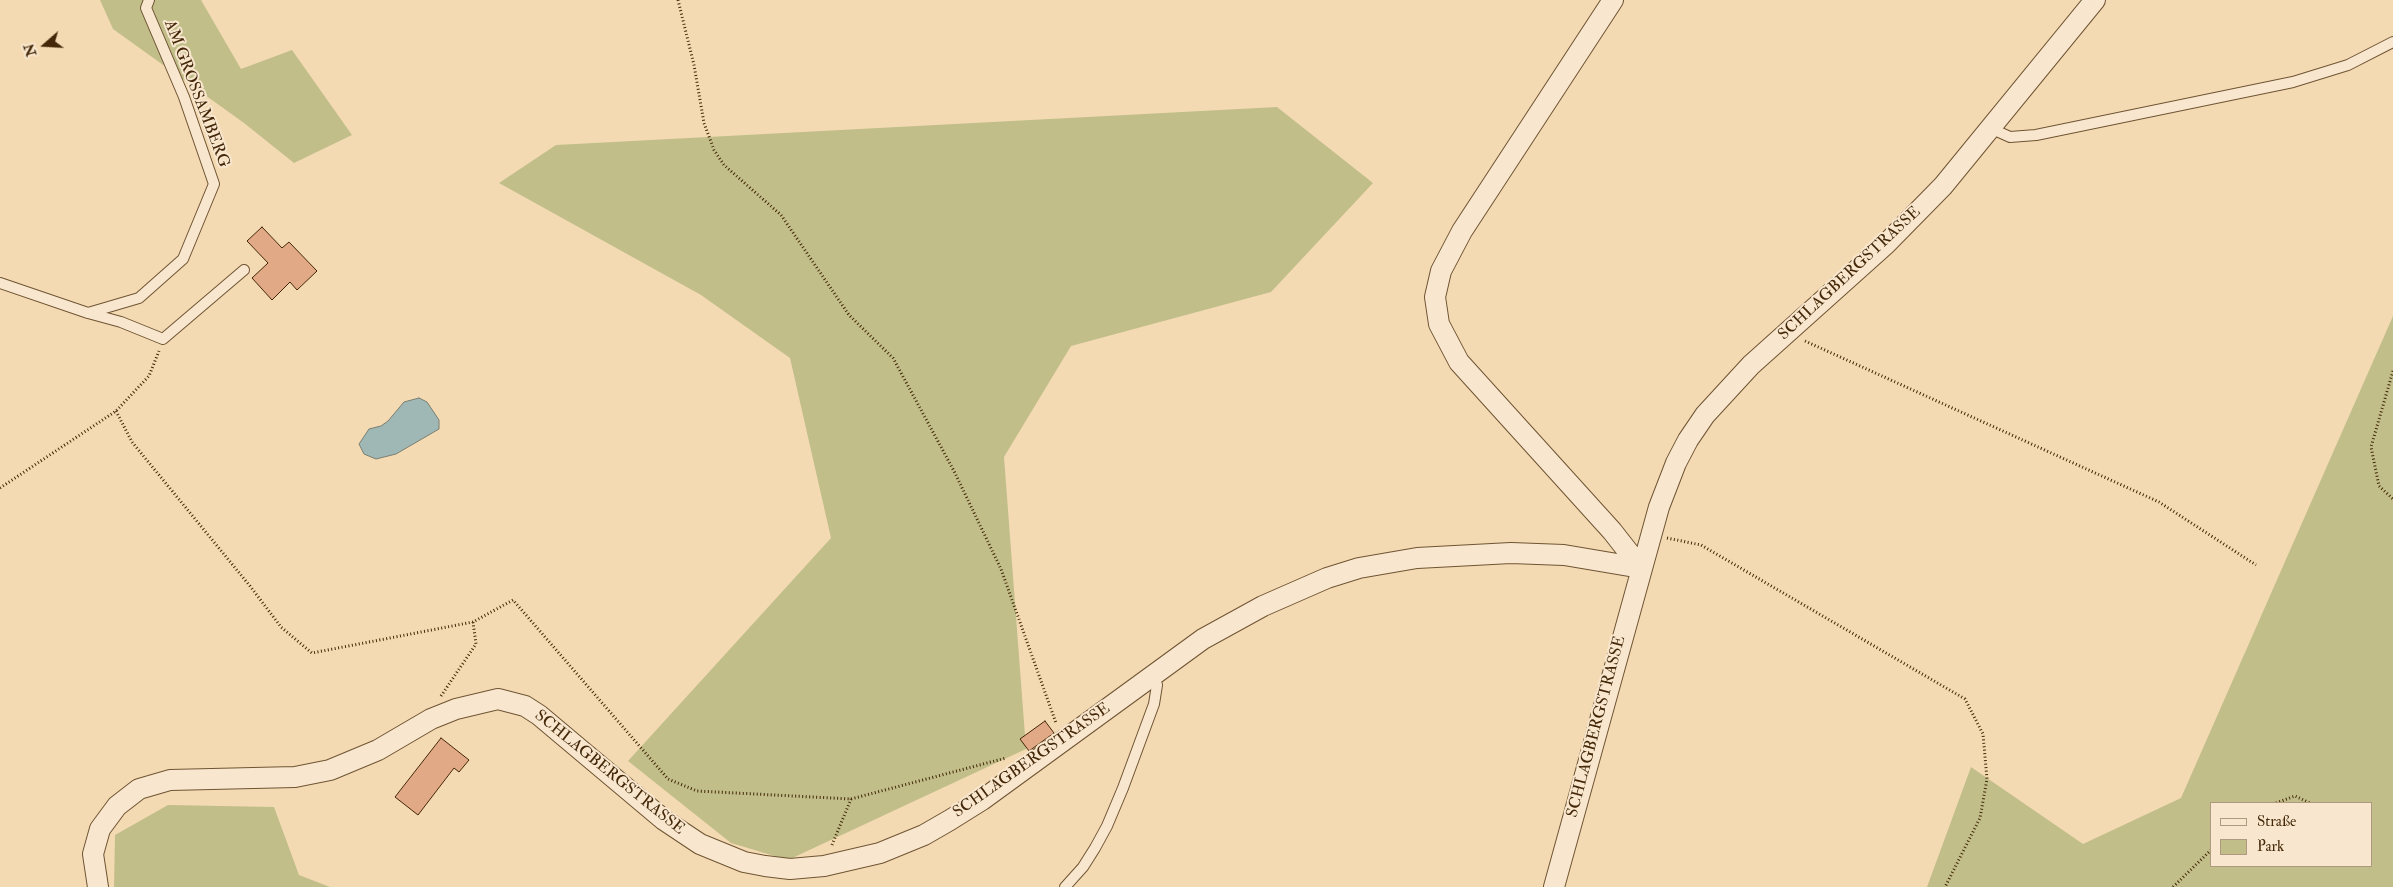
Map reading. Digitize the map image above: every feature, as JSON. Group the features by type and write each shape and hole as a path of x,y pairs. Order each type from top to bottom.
{"street":[{"path":"1613,0 1458,237 1441,271 1435,297 1439,324 1459,362 1612,531 1641,568"},
{"name":"SCHLAGBERGSTRASSE","path":"1554,887 1641,568 1667,484 1688,440 1725,390 1919,212 2096,0"},
{"name":"SCHLAGBERGSTRASSE","path":"98,887 93,854 100,829 117,806 139,789 170,780 295,777 330,770 378,750 431,719 456,709 498,699 525,706 559,729 664,820 700,844 744,862 765,866 790,869 824,866 880,853 924,834 982,800 1203,639 1263,606 1327,578 1359,568 1417,558 1511,553 1564,555 1641,568"}],"lane":[{"name":"AM GROSSAMBERG","path":"88,313 140,298 183,259 214,184 184,97 146,8 149,0"},
{"path":"1990,128 2003,135 2036,135 2284,84 2318,76 2348,65 2393,42"},
{"path":"0,283 88,313 121,322 163,339 244,270"},
{"path":"1064,887 1083,867 1107,826 1154,704 1157,685 1154,674"}],"path":[{"path":"678,0 694,65 704,123 714,150 724,165 782,215 849,315 893,358 954,470 1001,569 1053,709 1058,730 1056,745"},
{"path":"1787,332 2159,502 2256,564"},
{"path":"0,488 116,411 149,376 163,339"},
{"path":"2393,371 2371,447 2378,486 2393,499"},
{"path":"116,411 132,442 250,586 281,627 312,653 473,622 513,600 668,780 697,791 851,799 1009,758"},
{"path":"1651,536 1701,544 1965,698 1983,734 1986,779 1980,818 1945,887"},
{"path":"431,719 438,700 476,644 473,622"},
{"path":"2279,802 2295,796 2308,802"},
{"path":"824,866 851,799"},
{"path":"2174,887 2210,851"}],"green space":[{"path":"100,0 201,0 241,69 292,50 352,135 294,163 244,123 113,29"},
{"path":"1277,107 1373,183 1271,292 1071,346 1004,457 1026,749 788,860 731,843 628,761 831,538 790,358 701,295 499,183 556,145"},
{"path":"2393,316 2393,887 1927,887 1971,767 2083,844 2181,798"},
{"path":"168,805 274,807 299,875 330,887 114,887 115,835"}],"water":[{"path":"419,398 427,402 439,420 439,429 396,454 376,459 364,454 359,444 369,429 381,426 388,421 404,402"}],"building":[{"path":"262,227 282,248 289,242 317,271 297,290 290,282 272,300 252,278 268,263 247,241"},
{"path":"1045,721 1054,733 1029,751 1020,739"},
{"path":"441,738 469,760 459,772 454,768 418,815 395,797"}]}
